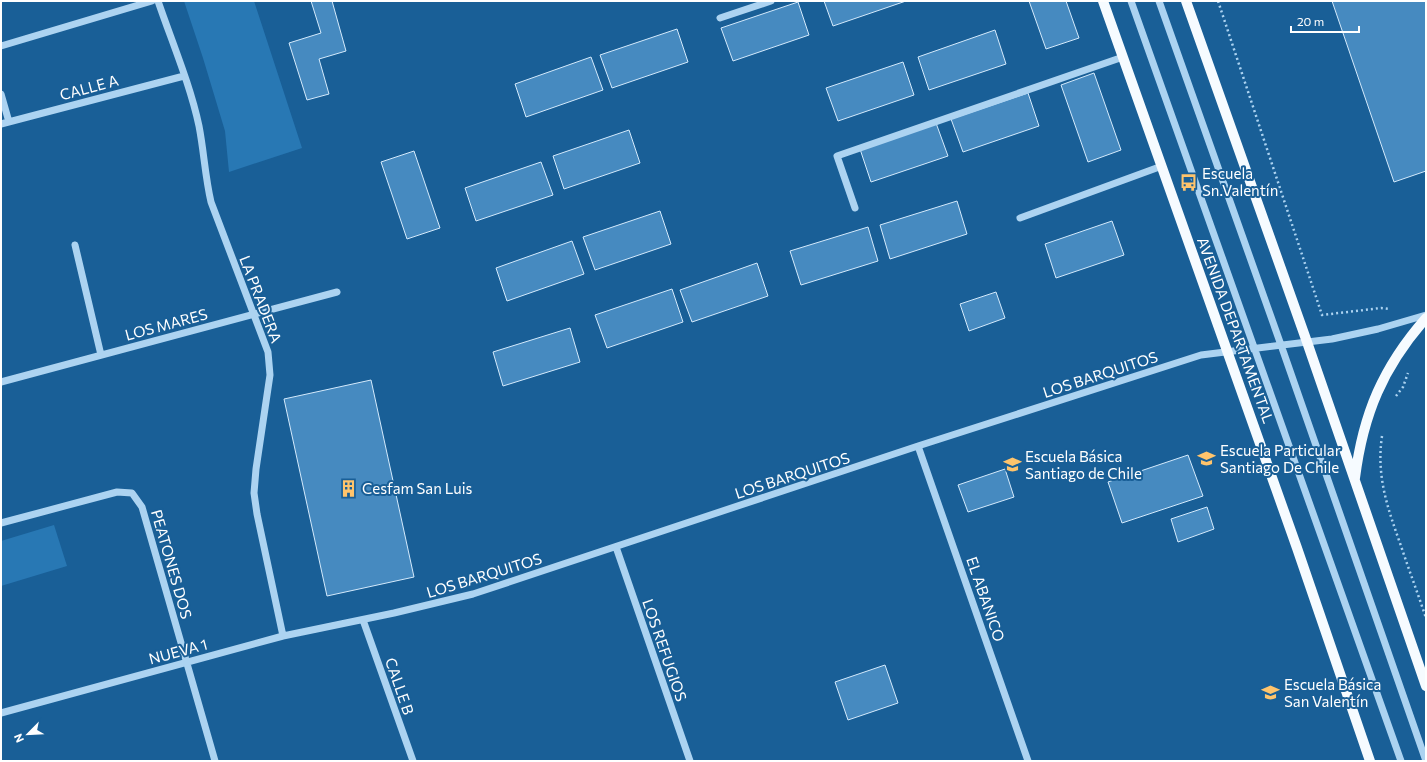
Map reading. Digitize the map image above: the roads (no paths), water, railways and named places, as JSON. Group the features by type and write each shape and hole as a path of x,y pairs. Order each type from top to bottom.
{"main road":[{"name":"AVENIDA DEPARTAMENTAL","path":"1103,1 1295,541 1370,761"},
{"path":"1186,1 1307,342 1426,686"},
{"path":"1355,480 1359,450 1366,420 1378,390 1392,363 1410,337 1426,318"}],"street":[{"path":"1,46 152,1"},
{"name":"LA PRADERA","path":"158,1 184,76 199,127 206,180 211,202 265,341 270,363 270,375 256,469 254,493 257,514 283,636"},
{"path":"720,18 772,1"},
{"path":"1131,1 1400,761"},
{"path":"1160,4 1281,344 1426,761"},
{"path":"855,208 837,156 1123,57"},
{"name":"CALLE A","path":"1,124 184,76"},
{"path":"1,94 9,122"},
{"path":"1020,218 1162,166"},
{"path":"75,244 101,355"},
{"name":"LOS MARES","path":"1,382 337,292"},
{"name":"LOS BARQUITOS","path":"362,620 450,601 473,594 1200,354 1228,352 1360,334 1426,315"},
{"name":"EL ABANICO","path":"918,446 1028,761"},
{"name":"PEATONES DOS","path":"1,523 117,492 132,493 142,507 215,761"},
{"name":"LOS REFUGIOS","path":"616,547 690,761"},
{"name":"NUEVA 1","path":"1,713 283,636 362,620"},
{"name":"CALLE B","path":"362,620 413,761"}],"place":[{"name":"Escuela Sn.Valentín","path":"1189,182"},
{"name":"Escuela Particular Santiago De Chile","path":"1207,459"},
{"name":"Escuela Básica Santiago de Chile","path":"1012,465"},
{"name":"Cesfam San Luis","path":"349,488"},
{"name":"Escuela Básica San Valentín","path":"1271,693"}]}
